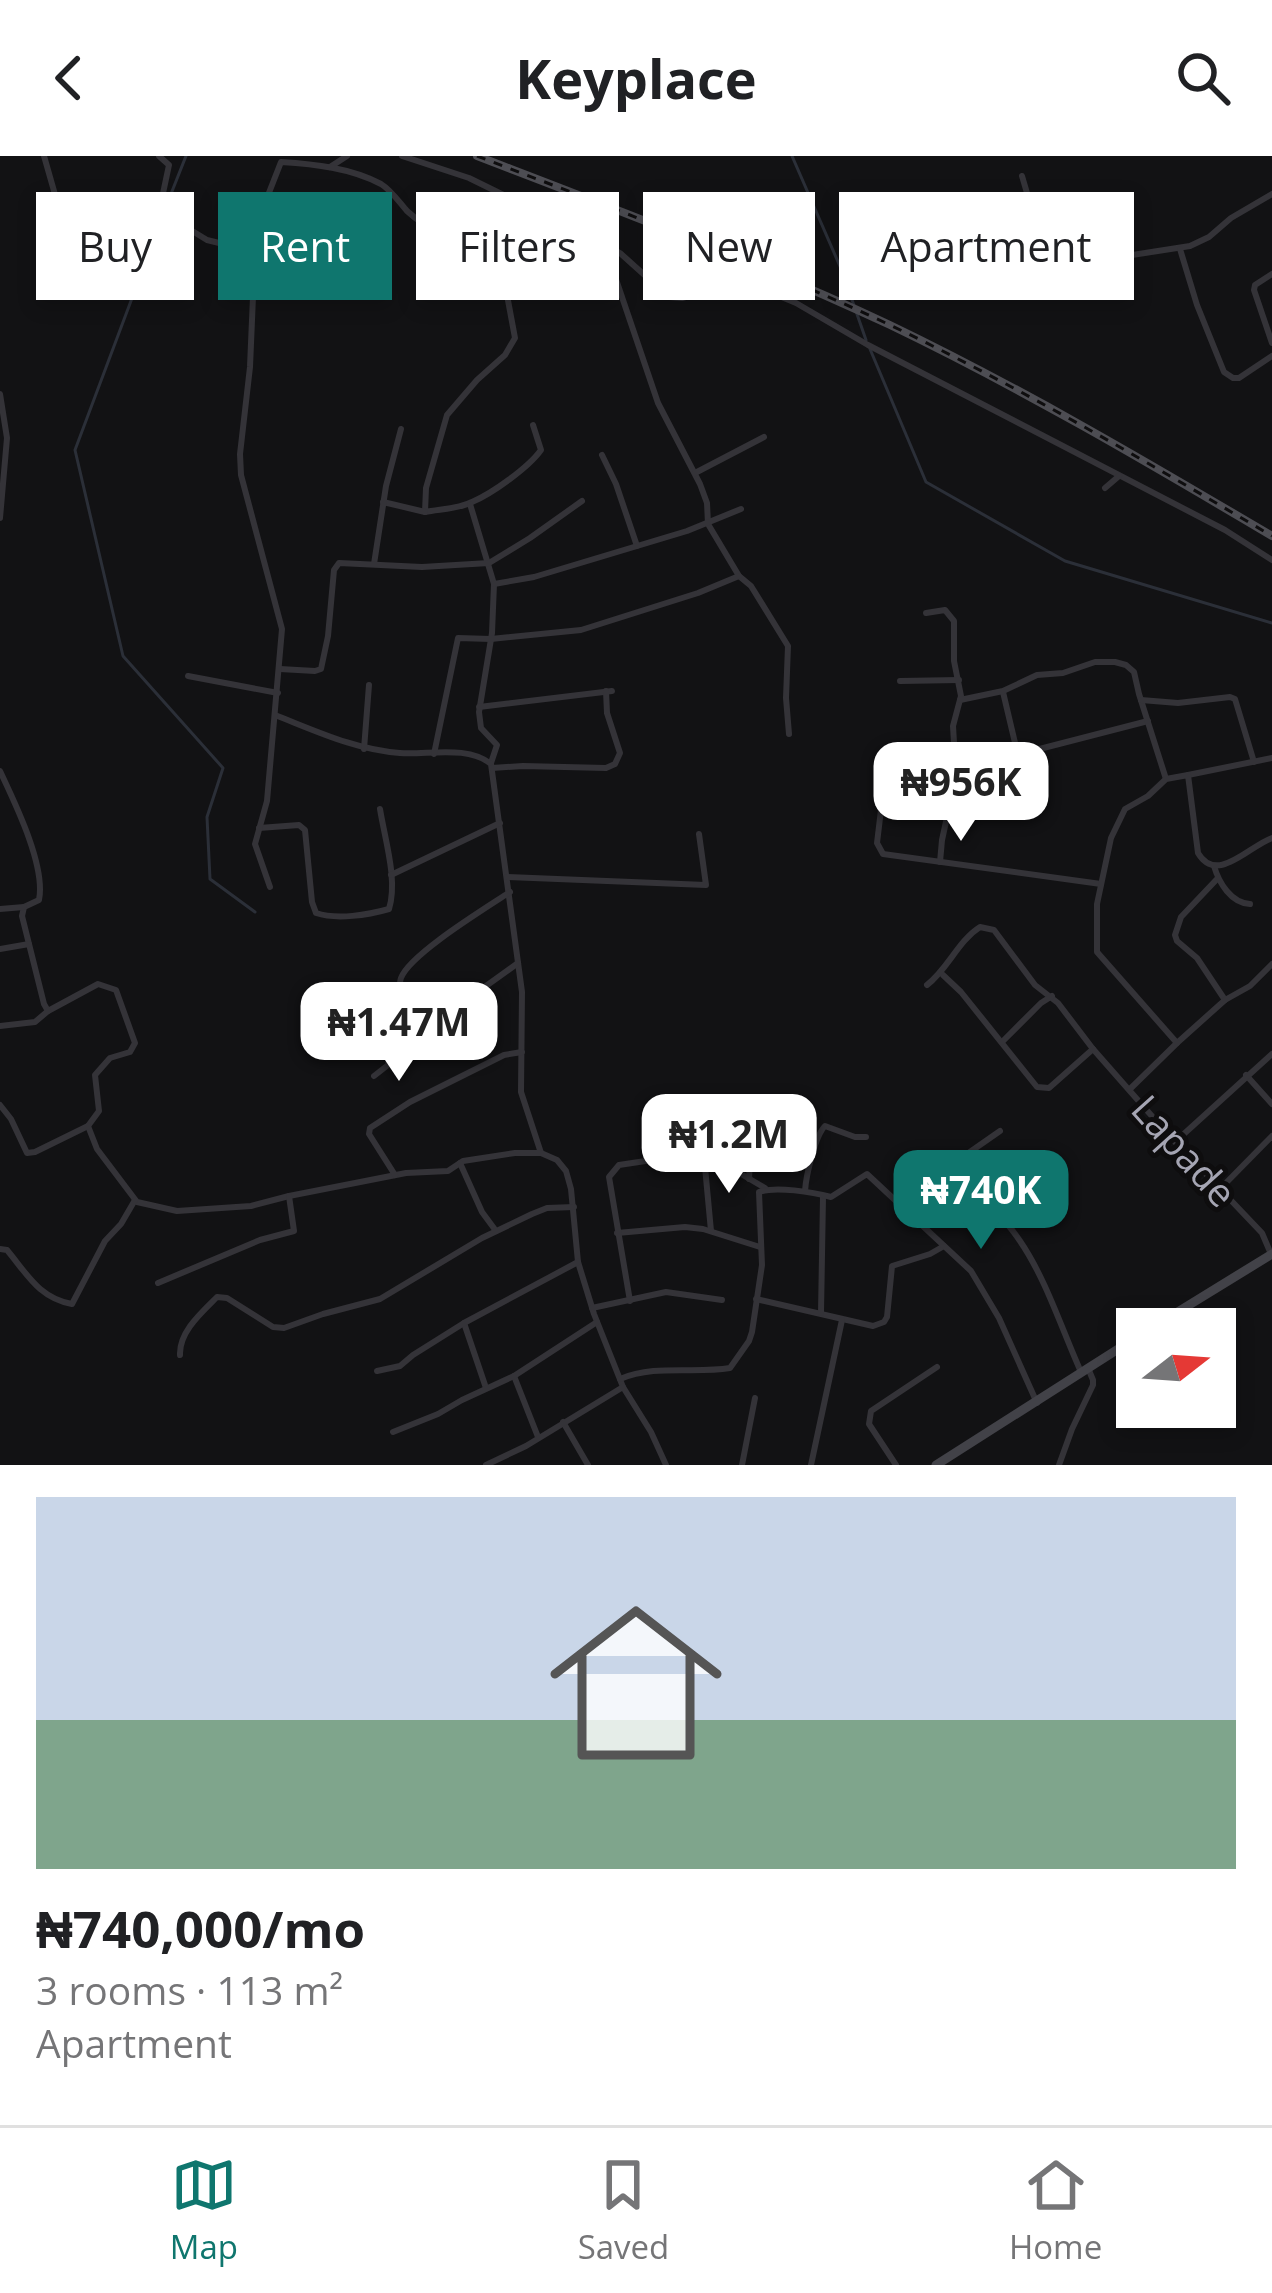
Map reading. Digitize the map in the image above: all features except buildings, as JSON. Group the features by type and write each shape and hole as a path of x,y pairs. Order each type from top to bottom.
{"main road":[{"path":"1184,1308 1272,1254"},
{"path":"936,1465 1116,1350"}],"street":[{"path":"44,156 54,192"},
{"path":"159,156 169,165 164,211 196,236 218,243"},
{"path":"331,167 347,156"},
{"path":"402,156 497,192"},
{"path":"267,192 278,159 318,164 381,184 416,218"},
{"path":"1022,176 1050,265 1063,267 1180,249 1209,237 1272,194"},
{"path":"1180,249 1224,372 1232,378 1246,376 1272,356"},
{"path":"619,252 668,297 682,298 732,284 796,303 1226,530 1272,560"},
{"path":"1272,274 1254,290 1272,343"},
{"path":"619,288 658,403 707,503 708,524 788,646 789,734"},
{"path":"253,300 240,465 280,619 267,801 255,844 270,887"},
{"path":"425,512 426,488 447,415 505,355 515,338 508,300"},
{"path":"0,394 7,438 0,518"},
{"path":"383,502 425,512 470,504 540,454 533,425"},
{"path":"374,563 400,429"},
{"path":"695,473 764,437"},
{"path":"602,455 637,546"},
{"path":"1105,488 1119,476"},
{"path":"280,669 321,669 335,566 344,561 422,567 489,562 582,501"},
{"path":"470,504 494,584 491,639 479,707 481,728 497,745 492,766 523,1006 521,1092 541,1153"},
{"path":"494,584 637,546 708,524 741,508"},
{"path":"434,754 456,640 461,636 491,639 602,625 739,576"},
{"path":"926,613 945,610 951,614 959,680 953,726 956,776 940,862"},
{"path":"960,700 1003,692 1037,675 1064,673 1095,662 1132,668 1166,779"},
{"path":"188,676 278,693"},
{"path":"900,681 959,680"},
{"path":"364,749 369,685"},
{"path":"275,715 364,749 471,755 492,766 607,768 620,753 607,713 609,691 479,707"},
{"path":"1003,692 1016,747 1024,753 1148,721"},
{"path":"1141,700 1235,699 1254,762"},
{"path":"888,752 878,848 883,854 1101,884"},
{"path":"1178,1043 1097,952 1097,904 1111,838 1125,809 1166,779 1272,758"},
{"path":"0,771 41,882 39,900 25,907 0,909"},
{"path":"1188,775 1198,853 1205,863 1214,866 1242,856 1272,838"},
{"path":"259,828 299,825 305,830 316,913 371,914 392,904 392,875 380,809"},
{"path":"392,875 500,823"},
{"path":"507,877 706,885 699,834"},
{"path":"1214,866 1224,888 1238,902 1250,904"},
{"path":"1218,878 1181,917 1175,935 1225,1000"},
{"path":"400,998 400,981 415,962 509,892"},
{"path":"25,907 22,916 48,1011"},
{"name":"Lapade","path":"942,974 970,933 980,927 1001,939 1035,986 1052,996 1174,1142 1262,1233 1272,1254"},
{"path":"0,949 29,944"},
{"path":"374,1076 388,1065 397,1045 518,963"},
{"path":"1130,1089 1225,1000 1250,986 1272,964"},
{"path":"927,985 942,974 1037,1088 1049,1088 1093,1049"},
{"path":"0,1026 35,1022 98,984 116,990 135,1043 130,1052 110,1058 95,1075 99,1112 88,1126 35,1152 27,1153 0,1105"},
{"path":"1000,1043 1052,996"},
{"path":"395,1175 369,1134 370,1128 410,1102 504,1055 522,1052"},
{"path":"1174,1142 1272,1054"},
{"path":"1246,1076 1272,1104"},
{"path":"88,1126 97,1149 136,1199 177,1211 251,1206 395,1175 448,1172 460,1163 515,1153 541,1153 556,1160 566,1171 578,1262 597,1322 621,1383 666,1465"},
{"path":"805,1191 819,1132 825,1126 855,1138 866,1137"},
{"path":"1000,1131 957,1161 956,1168 1024,1246 1058,1322 1093,1380 1059,1465"},
{"path":"1219,1190 1272,1136"},
{"path":"749,1179 752,1142"},
{"path":"630,1301 610,1172 619,1165 672,1157"},
{"path":"711,1231 706,1161 714,1158 765,1188 789,1192 833,1196 862,1175 871,1176 971,1271 1036,1403"},
{"path":"460,1163 496,1231"},
{"path":"486,1465 526,1446 633,1374 730,1368 749,1341 762,1265 757,1197 765,1188"},
{"path":"821,1313 823,1195"},
{"path":"158,1283 260,1240 294,1231 289,1196"},
{"path":"0,1250 7,1250 29,1282 72,1304 105,1241 136,1199"},
{"path":"180,1354 184,1335 217,1298 227,1298 273,1327 284,1328 380,1299 541,1210 574,1208"},
{"path":"617,1233 674,1227 711,1231 760,1247"},
{"path":"756,1299 873,1326 884,1322 889,1311 892,1267 944,1246"},
{"path":"376,1371 394,1370 464,1323 578,1262"},
{"path":"592,1308 666,1292 722,1300"},
{"path":"811,1465 842,1321"},
{"path":"393,1432 514,1376 597,1322"},
{"path":"464,1323 487,1389"},
{"path":"896,1465 869,1424 871,1411 937,1367"},
{"path":"514,1376 538,1436"},
{"path":"742,1465 754,1398"},
{"path":"562,1422 588,1465"}],"waterway":[{"path":"172,192 186,156"},
{"path":"792,156 866,340"},
{"path":"131,300 75,450 123,656 223,768 207,817 210,879 255,912"},
{"path":"870,349 926,482 1065,561 1272,623"}],"railway":[{"path":"477,156 737,258 890,325 1131,453 1272,536"}]}
